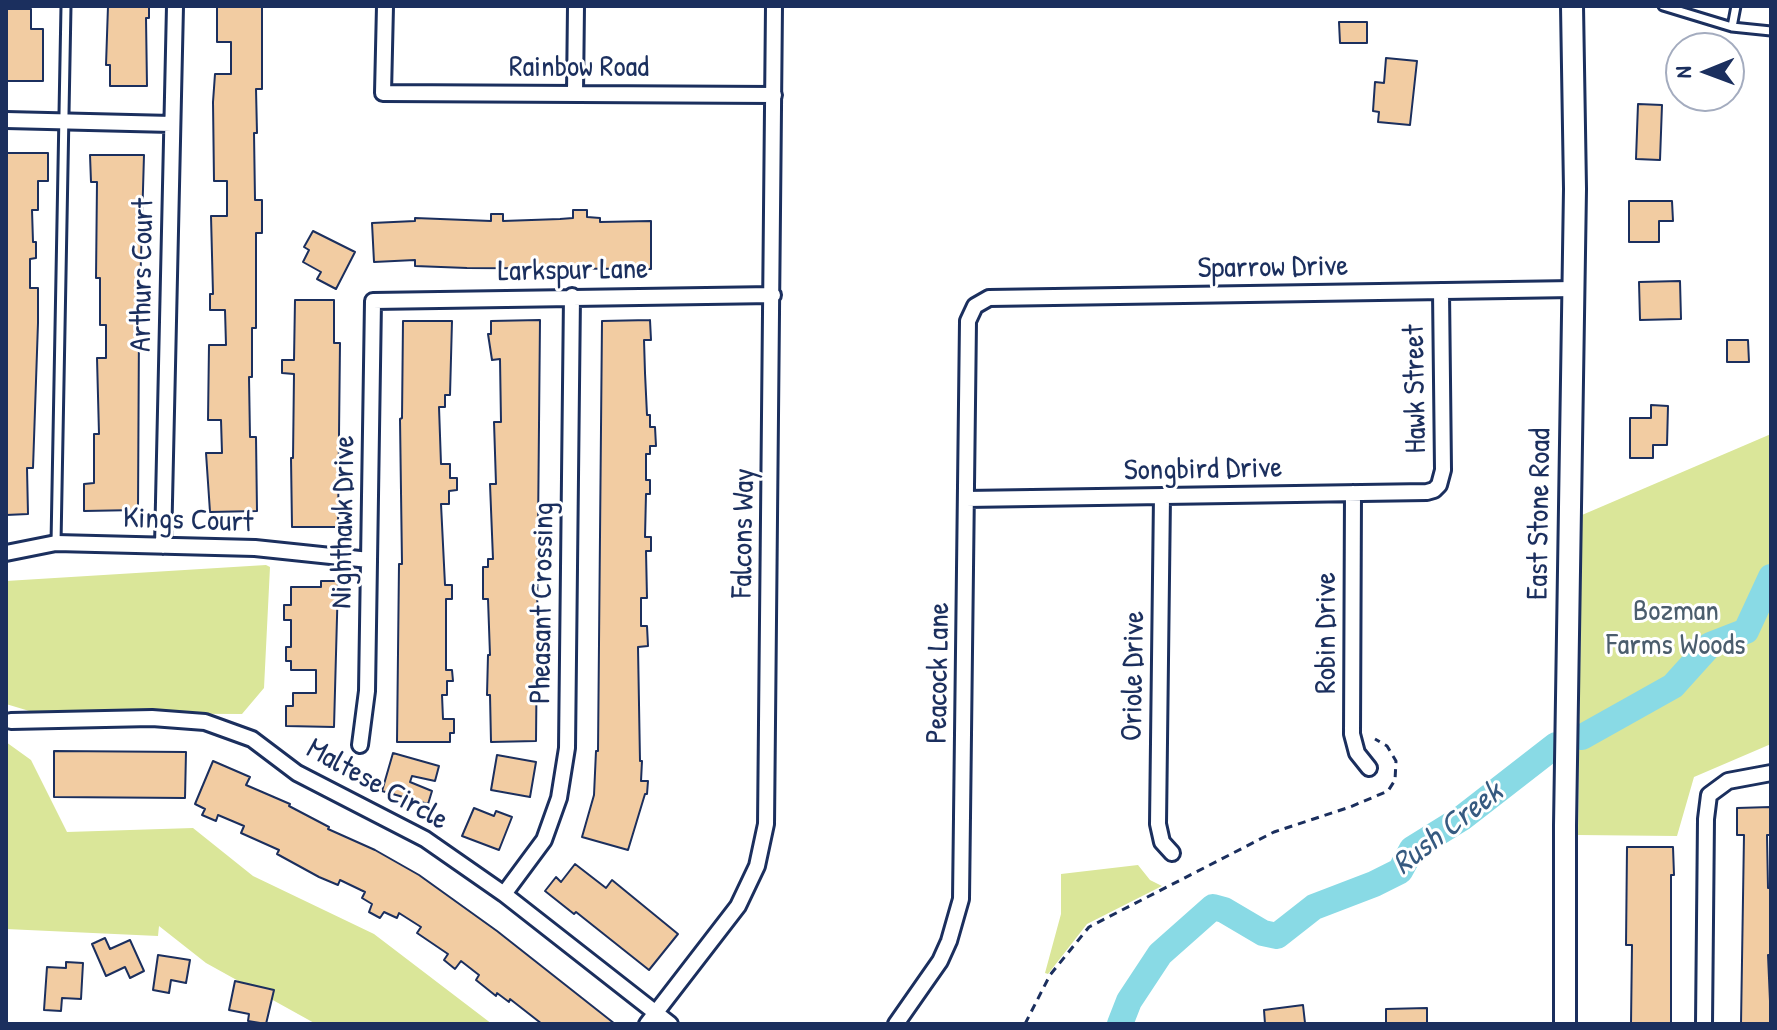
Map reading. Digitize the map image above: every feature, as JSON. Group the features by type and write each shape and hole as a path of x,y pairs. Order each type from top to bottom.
{"main road":[{"name":"East Stone Road","path":"1565,1024 1575,151 1572,6"}],"street":[{"name":"Arthurs Court","path":"163,546 175,6"},
{"name":"Rainbow Road","path":"385,6 383,93 774,95"},
{"path":"575,93 576,6"},
{"name":"Falcons Way","path":"651,1018 743,896 757,866 766,824 774,6"},
{"path":"6,120 172,124"},
{"name":"Sparrow Drive","path":"975,306 989,298 1574,289"},
{"name":"Hawk Street","path":"1439,485 1443,470 1441,291"},
{"name":"Larkspur Lane","path":"373,301 773,295"},
{"name":"Pheasant Crossing","path":"504,894 544,840 559,798 567,748 572,296"},
{"name":"Nighthawk Drive","path":"360,745 367,691 373,301"},
{"name":"Peacock Lane","path":"896,1024 940,961 957,920 961,899 968,321 975,306"},
{"name":"Songbird Drive","path":"966,499 1427,492 1439,485"},
{"name":"Robin Drive","path":"1353,493 1352,734 1357,753 1369,768"},
{"name":"Oriole Drive","path":"1162,496 1158,824 1162,842 1172,853"},
{"name":"Kings Court","path":"6,553 56,543 255,548 369,560"},
{"name":"Maltese Circle","path":"11,721 152,718 205,722 252,739 297,773 425,839 504,894 651,1018 670,1024"},
{"path":"1704,1024 1706,819 1709,795 1728,781 1771,773"}],"lane":[{"path":"56,543 66,6"},
{"path":"1663,6 1732,27 1771,31"},
{"path":"1732,27 1736,6"}],"path":[{"path":"1025,1024 1050,975 1089,927 1274,832 1388,791 1395,780 1396,761 1387,746 1375,739"}],"green space":[{"name":"Bozman Farms Woods","path":"1771,434 1771,744 1694,777 1677,836 1578,835 1582,515"},
{"path":"270,567 264,688 242,714 36,713 6,704 6,581"},
{"path":"6,742 31,760 67,832 193,828 253,876 374,934 492,1024 316,1024 206,963 159,926 158,936 6,929"},
{"path":"1138,865 1150,880 1162,886 1087,924 1048,974 1045,973 1061,914 1061,874"}],"building":[{"path":"108,6 149,6 149,18 146,18 147,86 110,86 110,65 106,65"},
{"path":"262,6 262,89 256,89 257,133 254,133 255,200 262,200 262,233 256,233 256,328 252,328 252,377 249,377 250,437 256,437 257,511 210,512 206,453 222,453 221,420 208,420 209,345 226,345 225,310 210,310 210,294 213,294 211,216 227,216 227,181 214,181 213,102 215,74 231,74 231,42 217,42 217,7"},
{"path":"6,9 31,9 31,29 43,29 43,81 6,81"},
{"path":"1339,22 1367,22 1367,43 1340,43"},
{"path":"1386,58 1417,61 1410,125 1378,122 1379,112 1373,111 1375,82 1384,83"},
{"path":"1638,104 1662,105 1660,160 1636,159"},
{"path":"6,153 48,153 48,181 38,181 38,210 32,210 36,258 30,259 30,288 38,288 38,323 33,468 27,468 28,514 6,515"},
{"path":"90,155 144,155 138,510 84,511 84,484 94,483 94,434 99,434 97,358 106,358 106,325 100,325 100,278 96,278 97,182 91,182"},
{"path":"1629,201 1672,201 1673,221 1659,221 1659,242 1629,242"},
{"path":"573,210 587,210 587,217 600,218 600,222 651,221 651,269 467,268 415,266 415,260 374,262 372,223 415,221 415,218 491,221 491,214 503,214 503,221 560,219 573,218"},
{"path":"313,231 355,252 336,289 317,279 321,272 303,262 309,250 304,247"},
{"path":"1680,281 1681,319 1640,320 1639,282"},
{"path":"295,300 334,300 334,343 340,343 338,527 292,527 294,374 282,373 282,360 294,360"},
{"path":"540,320 536,741 491,742 490,695 487,695 490,655 488,599 483,599 483,567 488,567 488,559 493,559 490,484 496,484 494,422 501,422 500,359 492,360 488,334 491,334 491,321"},
{"path":"650,320 651,340 644,340 647,415 650,415 650,427 655,427 656,446 650,446 650,454 646,454 646,480 650,480 650,494 646,494 645,537 651,537 651,551 646,551 647,598 641,598 641,626 647,626 648,646 638,647 641,781 648,781 647,794 628,850 582,837 594,795 598,751 602,321"},
{"path":"403,321 452,321 450,395 445,395 445,407 439,407 441,464 450,464 450,478 457,478 457,490 449,491 449,504 441,504 445,585 452,585 452,599 446,599 446,670 452,670 453,681 447,681 447,695 442,695 443,719 454,719 450,742 397,742 399,564 402,564 400,419"},
{"path":"1727,340 1748,340 1749,362 1727,362"},
{"path":"1651,405 1668,406 1667,445 1653,445 1653,458 1630,458 1630,418 1651,418"},
{"path":"321,581 338,581 334,727 286,726 286,706 293,706 293,693 316,693 316,670 291,670 291,661 286,661 286,647 291,647 291,620 284,620 284,605 291,605 291,587 321,587"},
{"path":"54,751 186,752 185,798 54,797"},
{"path":"393,753 439,766 435,781 412,776 410,782 432,791 428,804 382,791"},
{"path":"497,755 536,762 530,797 491,790"},
{"path":"213,761 250,777 246,785 290,804 328,829 375,850 419,875 497,931 615,1024 542,1024 510,999 509,1002 497,993 496,996 476,980 479,975 461,961 455,969 444,960 448,954 417,933 421,927 399,913 397,918 384,912 380,918 369,912 372,904 362,898 365,892 340,880 338,885 319,877 277,854 279,850 241,833 244,826 218,815 216,821 202,815 205,809 195,804"},
{"path":"1771,807 1771,835 1767,835 1768,888 1771,888 1771,955 1768,955 1771,1024 1741,1024 1744,835 1737,835 1737,808"},
{"path":"474,808 494,816 496,811 512,817 499,850 462,836"},
{"path":"1627,847 1673,847 1671,1024 1631,1024 1632,945 1626,945"},
{"path":"575,864 606,888 612,880 678,934 649,970 545,891 556,877 561,882"},
{"path":"105,938 110,949 130,940 144,971 130,978 125,967 106,976 92,944"},
{"path":"158,955 190,960 186,983 171,980 169,993 153,990"},
{"path":"66,962 83,963 81,999 62,998 61,1011 44,1010 47,967 66,968"},
{"path":"235,981 274,990 266,1024 248,1021 249,1014 229,1010"},
{"path":"1303,1005 1305,1023 1265,1024 1264,1010"},
{"path":"1427,1008 1427,1024 1386,1024 1386,1009"}],"waterway":[{"name":"Rush Creek","path":"1582,737 1673,686 1710,645 1746,631 1771,577"},
{"name":"Rush Creek","path":"1120,1024 1129,1001 1160,954 1213,907 1224,910 1263,933 1277,936 1314,907 1400,871 1412,849 1462,818 1556,745"}]}
